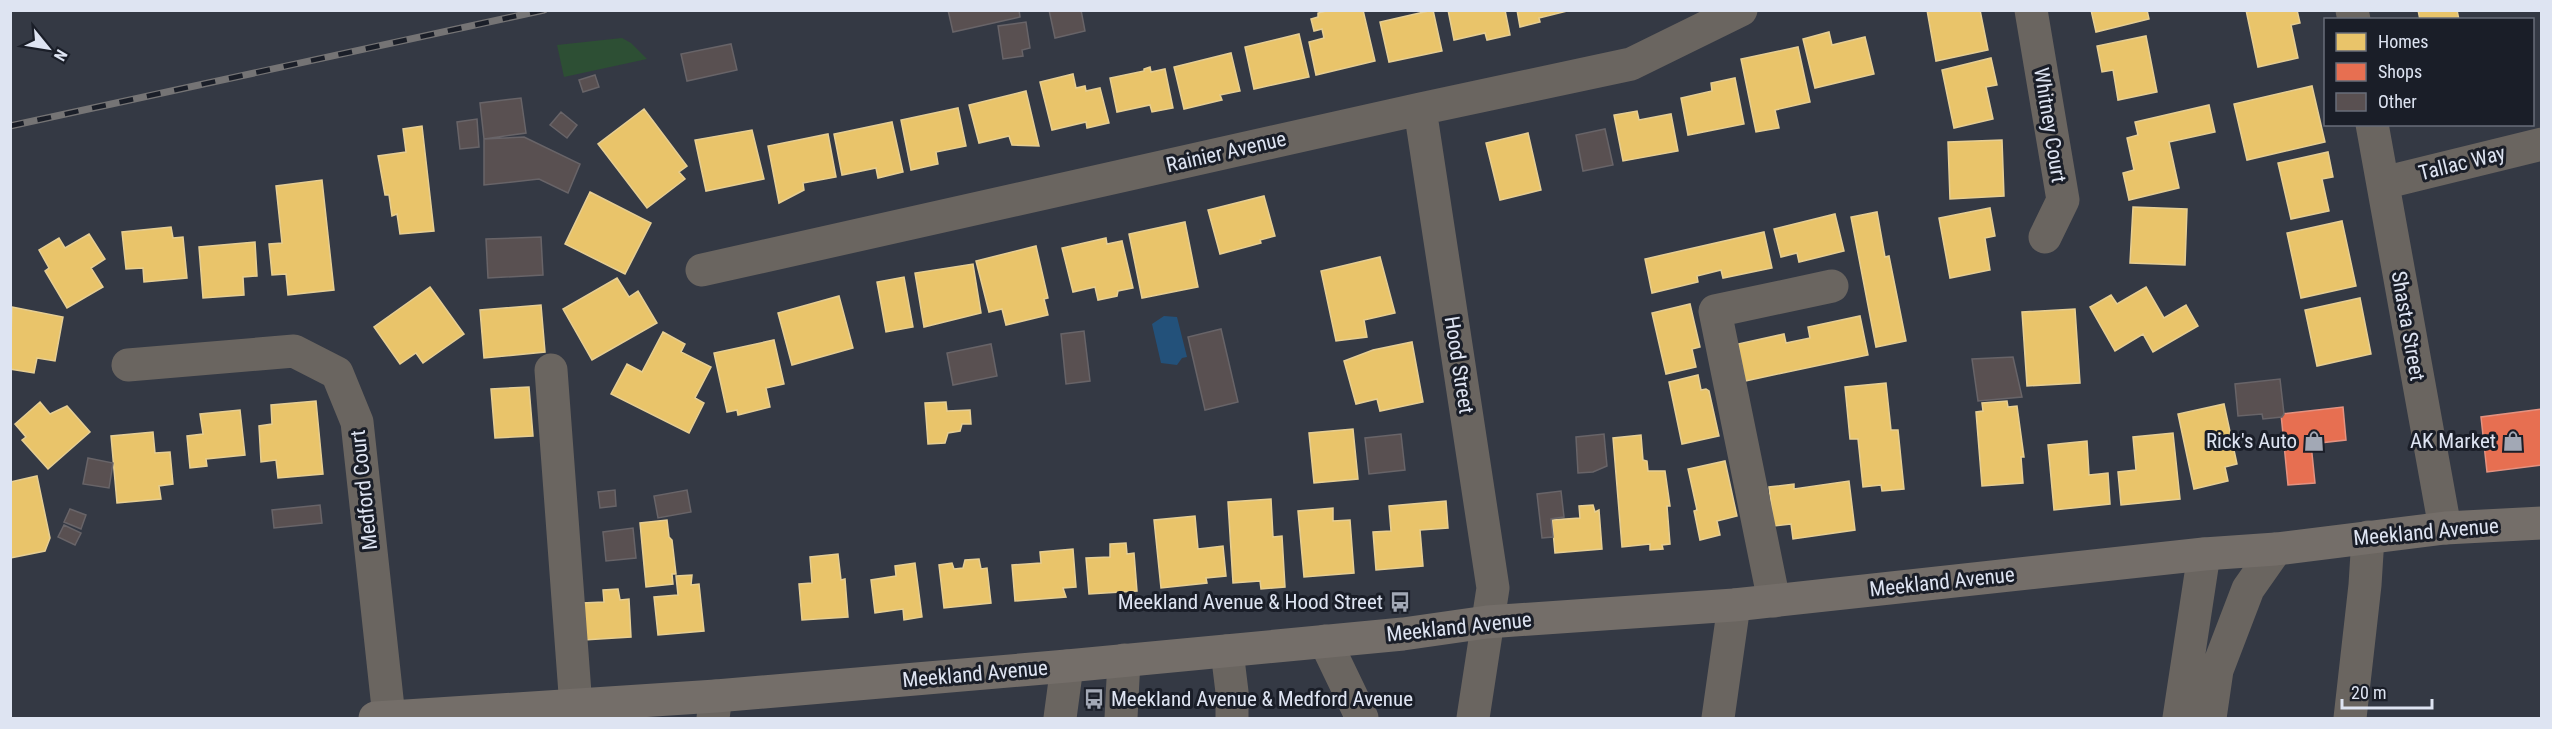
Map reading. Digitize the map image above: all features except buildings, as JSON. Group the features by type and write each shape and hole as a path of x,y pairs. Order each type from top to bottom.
{"main road":[{"name":"Meekland Avenue","path":"382,718 491,715 576,707 715,707 1067,666 1325,641 1487,622 1734,605 2204,554 2276,549 2445,528 2541,523"}],"street":[{"name":"Rainier Avenue","path":"702,270 1631,64 1741,10"},
{"name":"Whitney Court","path":"2031,10 2063,200 2045,237"},
{"name":"Hood Street","path":"1420,109 1493,588 1473,718"},
{"name":"Shasta Street","path":"2372,126 2445,528"},
{"name":"Tallac Way","path":"2383,183 2541,144"},
{"path":"1774,601 1715,311 1832,286"},
{"name":"Medford Court","path":"128,365 294,351 337,373 357,422 382,718"},
{"path":"551,370 576,707"},
{"path":"2350,718 2368,537"},
{"path":"2210,718 2217,669 2248,589 2276,549"},
{"path":"2179,718 2204,554"},
{"path":"1718,718 1734,605"},
{"path":"1325,641 1362,718"},
{"path":"1227,651 1232,692 1232,718"},
{"path":"1121,718 1124,660"},
{"path":"1060,718 1067,666"}],"green space":[{"path":"622,38 631,43 647,59 564,77 557,45"}],"water":[{"path":"1164,316 1177,317 1187,357 1182,358 1177,365 1161,363 1152,324"}],"railway":[{"path":"10,126 544,10"}],"place":[{"name":"Rick's Auto","path":"2314,441"},
{"name":"AK Market","path":"2513,441"},
{"name":"Meekland Avenue & Hood Street","path":"1400,602"},
{"name":"Meekland Avenue & Medford Avenue","path":"1094,699"}]}
